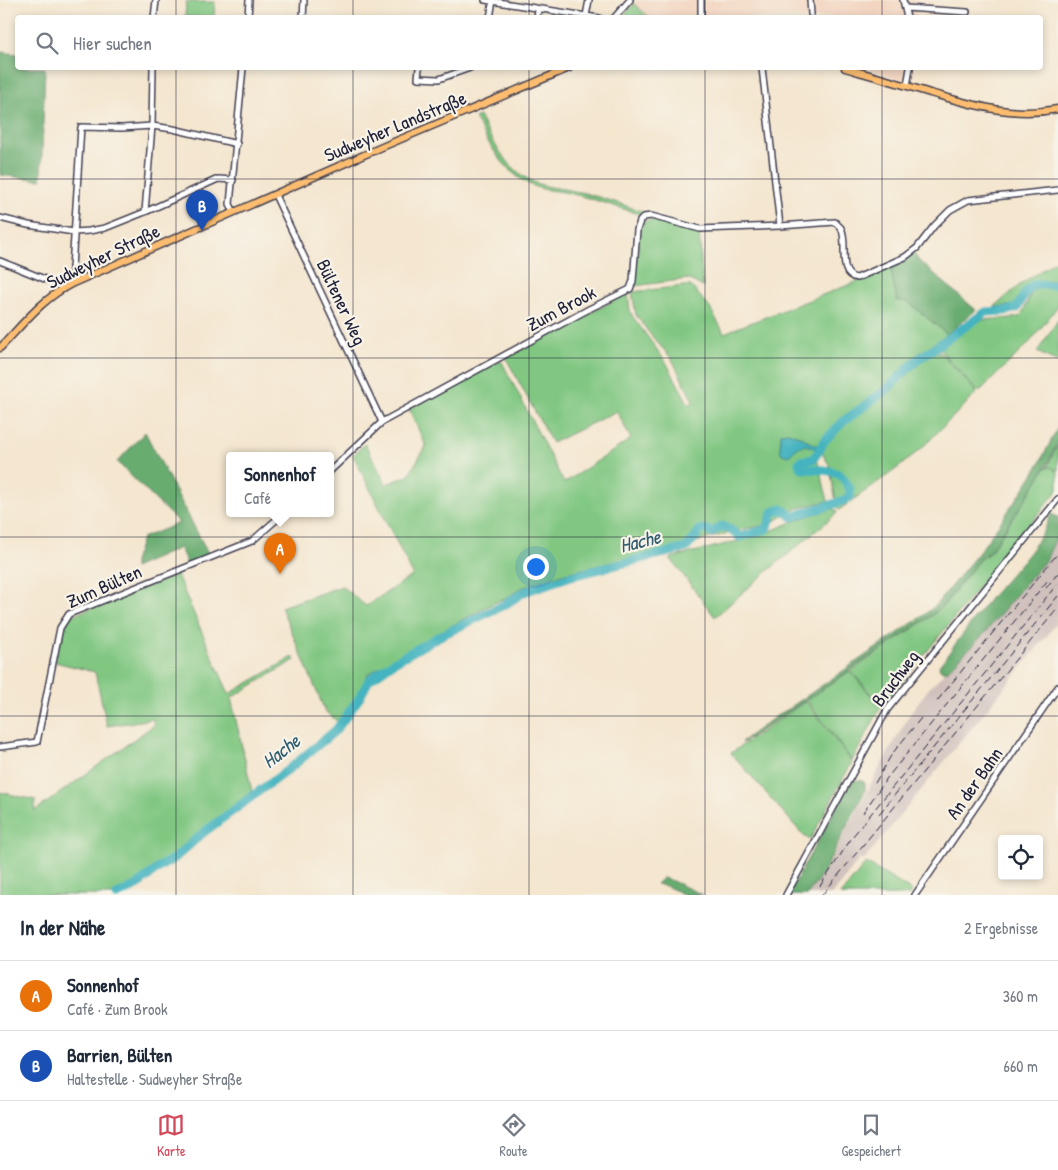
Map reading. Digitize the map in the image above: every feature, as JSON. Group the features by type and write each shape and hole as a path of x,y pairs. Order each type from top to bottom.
{"main road":[{"name":"Sudweyher Landstraße","path":"234,212 564,70"},
{"path":"852,70 986,108 1033,113 1058,110"},
{"name":"Sudweyher Straße","path":"0,348 38,308 52,295 62,289 234,212"}],"street":[{"path":"154,15 156,0"},
{"path":"248,15 249,0"},
{"path":"303,15 304,0"},
{"path":"485,0 579,15"},
{"path":"586,15 589,0"},
{"path":"617,15 630,0"},
{"path":"701,0 701,15"},
{"path":"810,0 811,14"},
{"path":"903,0 906,15"},
{"path":"491,15 493,1"},
{"path":"905,8 968,12"},
{"path":"537,15 538,9"},
{"path":"145,212 152,126 152,70"},
{"path":"234,212 230,204 243,70"},
{"path":"419,70 418,78 439,79 464,70"},
{"path":"762,70 780,226"},
{"path":"907,86 910,70"},
{"path":"71,284 81,127 122,128 152,126 237,144"},
{"path":"0,218 28,225 74,232 89,231 105,228 145,212 218,179 233,180"},
{"name":"Zum Brook","path":"334,467 382,422 589,309 630,289 637,230 640,221 644,217 651,216 700,229 835,222 842,230 845,268 851,278 857,278 905,257 917,248 934,226 950,210 968,200 1058,190"},
{"name":"Bültener Weg","path":"275,195 382,422"},
{"path":"0,261 57,284 62,289"},
{"name":"Bruchweg","path":"786,895 887,710 1058,499"},
{"name":"Zum Bülten","path":"0,747 36,742 60,628 69,614 252,541 279,517"},
{"name":"An der Bahn","path":"915,895 1058,687"}],"shaded area":[{"path":"638,0 915,0 916,15 647,15 634,4"},
{"path":"870,70 915,70 912,83"},
{"path":"1058,534 1058,622 864,860 860,859 831,895 808,895 827,867 913,709 931,686 984,634 1046,560"}],"green space":[{"path":"186,2 215,2 214,15 185,15"},
{"path":"634,4 647,15 624,15"},
{"path":"0,52 15,54 15,70 45,70 41,180 0,175"},
{"path":"479,116 490,137 512,167 531,181 593,195 653,215 646,214 640,217 639,214 595,200 531,185 513,173 498,156 475,118"},
{"path":"652,220 699,231 703,287 688,279 634,286 640,228 645,221"},
{"path":"914,253 918,260 976,310 947,334 908,302 897,301 890,266"},
{"path":"1058,259 1058,279 1030,283 1015,305 994,307 1022,283"},
{"path":"890,266 897,300 908,302 947,334 915,356 883,387 842,419 823,438 815,451 828,501 798,508 767,525 565,573 521,588 507,598 438,633 368,674 358,695 338,722 325,711 281,607 342,586 366,606 413,575 353,455 365,444 386,484 408,476 426,446 409,409 499,361 502,362 564,483 631,439 617,411 552,443 506,358 628,293 630,311 633,317 666,362 689,405 693,401 672,359 636,315 632,292 691,286 710,308 724,333 856,282"},
{"path":"1058,287 1058,306 1030,342 981,390 977,391 939,349 979,320 1021,316 1032,291"},
{"path":"1058,320 1058,362 1037,352"},
{"path":"934,353 940,353 946,358 977,392 976,394 923,447 899,467 839,510 829,464 822,451 825,442 847,423 886,395 925,358"},
{"path":"1058,427 1058,443 1027,497 988,554 982,556 945,603 933,614 741,742 935,606 980,551 1021,493 1037,468"},
{"path":"145,432 209,555 187,564 180,548 134,568 134,562 142,538 179,523 117,462"},
{"path":"1058,445 1058,471 1051,467 1058,472 1058,490 882,707 851,671 934,614 945,604 979,560 989,554 1045,468 1050,467 1047,467"},
{"path":"831,509 837,511 836,514 715,617 670,558 758,536 805,517"},
{"path":"1051,514 1058,517 1058,534 1046,560 984,634 947,671 940,669 939,666 976,617 1032,549"},
{"path":"177,575 229,694 293,657 295,660 231,698 252,791 174,856 116,895 0,895 0,792 35,800 35,811 154,725 153,719 107,726 95,672 55,662 62,630 71,616"},
{"path":"850,671 881,707 852,761 807,700"},
{"path":"806,701 852,762 810,840 804,836 731,753"},
{"path":"854,780 863,781 865,791 823,873 807,895 788,895 848,785"},
{"path":"866,863 912,891 909,895 840,895"},
{"path":"662,878 703,895 685,895 666,886 656,884"}],"water":[{"path":"788,432 818,446 824,441 819,451 806,445 799,447 789,456 782,454 780,449 781,433"}],"waterway":[{"name":"Hache","path":"117,895 135,887 161,866 175,858 203,833 289,769 336,730 360,697 369,680 394,662 438,637 506,604 524,592 568,577 686,548 701,529 711,533 722,526 740,537 767,529 773,512 782,509 793,517 836,504 850,497 850,489 840,475 825,470 803,469 799,463 813,459 824,441 844,421 885,391 917,360 986,312 1017,308 1026,292 1034,284 1053,285 1058,283"}],"railway":[{"path":"937,701 1058,553"},
{"path":"1046,588 1058,573"},
{"path":"863,813 887,778 1048,580"},
{"path":"820,886 853,836 1058,583"},
{"path":"879,814 1058,596"},
{"path":"822,895 1058,608"},
{"path":"875,783 892,754 921,718"}],"place":[{"name":"Barrien, Bülten","path":"202,231"},
{"name":"Sonnenhof","path":"280,574"}]}
